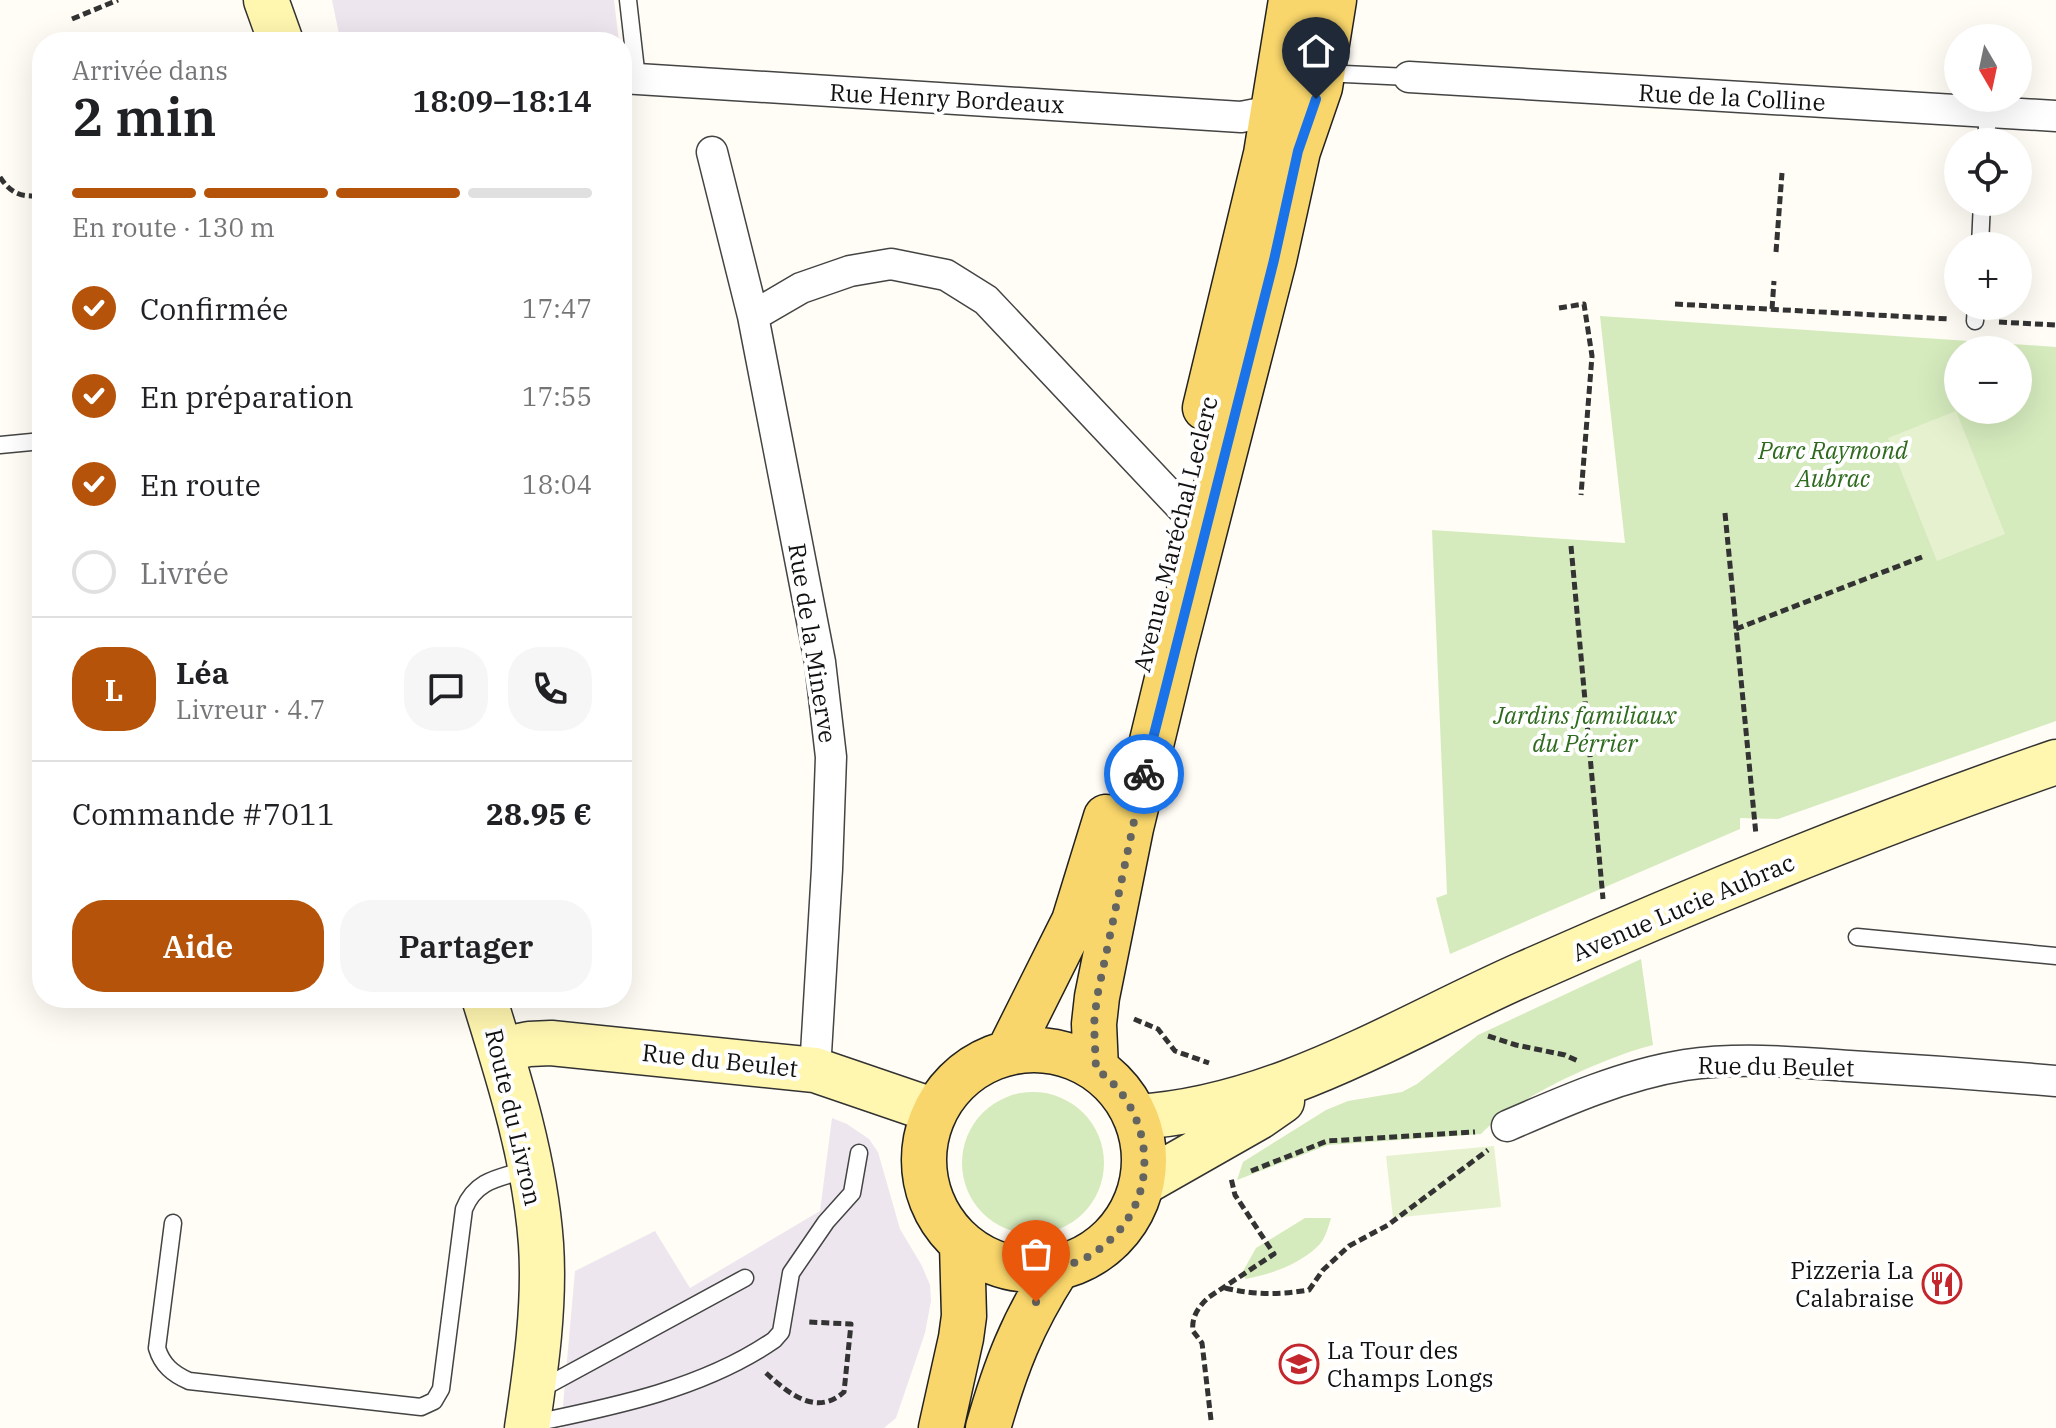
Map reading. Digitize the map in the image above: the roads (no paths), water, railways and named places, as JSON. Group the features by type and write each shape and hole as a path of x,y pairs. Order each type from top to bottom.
{"main road":[{"name":"Avenue Maréchal Leclerc","path":"1008,1053 1066,939 1087,885 1108,810 1266,154 1291,0"},
{"name":"Avenue Maréchal Leclerc","path":"1096,1069 1095,1009 1131,828 1274,260 1298,151 1323,73 1334,0"},
{"path":"1034,1050 1060,1053 1096,1069 1120,1090 1136,1117 1144,1148 1143,1183 1130,1216 1116,1234 1089,1256 1057,1269 1031,1271 1006,1267 983,1258 962,1244 939,1216 926,1182 924,1146 935,1111 948,1091 965,1074 985,1061 1008,1053 1034,1050"},
{"path":"941,1428 964,1316 962,1244"},
{"path":"988,1428 1009,1357 1028,1316 1057,1269"}],"street":[{"path":"266,0 277,32"},
{"name":"Rue de la Colline","path":"1409,77 1944,109"},
{"name":"Rue Henry Bordeaux","path":"632,78 1241,117 1272,111"},
{"name":"Rue de la Colline","path":"1988,112 2056,116"},
{"name":"Rue de la Minerve","path":"712,152 753,316 820,662 831,757 815,1070"},
{"path":"753,316 801,288 850,271 891,264 946,275 986,300 1182,508"},
{"name":"Avenue Lucie Aubrac","path":"1136,1117 1210,1107 1318,1071 1606,938 1759,874 2056,762"},
{"name":"Route du Livron","path":"487,1008 530,1168 541,1258 541,1307 528,1416"},
{"name":"Rue du Beulet","path":"500,1050 551,1043 815,1070 935,1111"},
{"name":"Rue du Beulet","path":"1507,1126 1563,1102 1649,1072 1730,1061 2056,1081"},
{"name":"Avenue Lucie Aubrac","path":"1143,1183 1259,1117 1318,1071"}],"lane":[{"path":"628,0 628,32"},
{"path":"1323,73 1409,77"},
{"path":"1987,128 1988,112"},
{"path":"0,445 32,442"},
{"path":"1857,937 2056,956"},
{"path":"528,1416 595,1411 671,1390 705,1378 774,1340 781,1332 791,1273 826,1222 852,1193 859,1153"},
{"path":"173,1223 157,1348 160,1359 177,1376 189,1381 421,1407 434,1401 441,1389 464,1209 470,1194 485,1183 530,1168"},
{"path":"528,1416 745,1278"}],"place":[{"name":"Pizzeria La Calabraise","path":"1942,1284"},
{"name":"La Tour des Champs Longs","path":"1299,1364"}],"park label":[{"name":"Parc Raymond Aubrac","path":"1833,464"},
{"name":"Jardins familiaux du Pérrier","path":"1585,729"}]}
